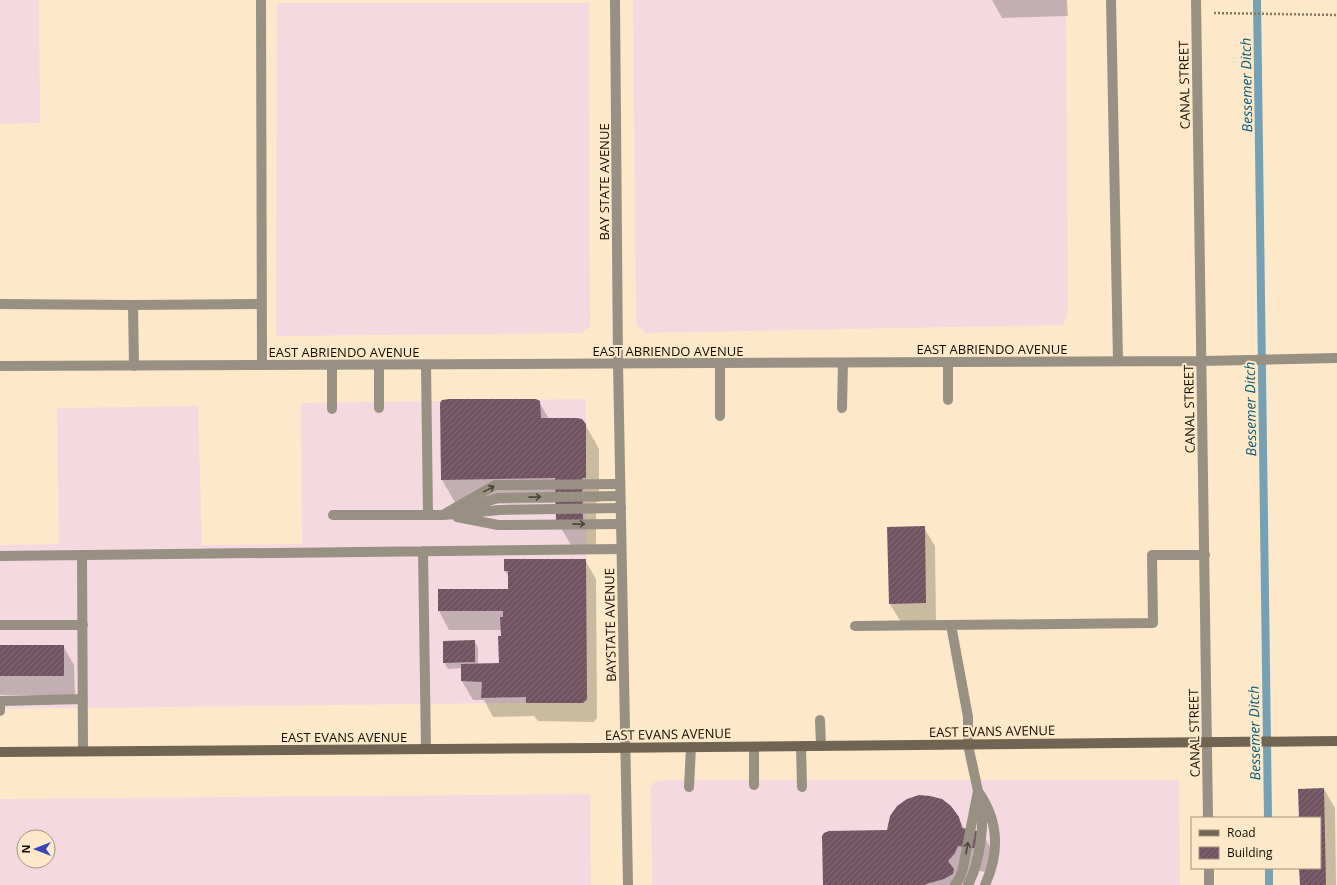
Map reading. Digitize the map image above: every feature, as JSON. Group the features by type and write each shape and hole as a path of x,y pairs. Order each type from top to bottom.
{"street":[{"path":"261,0 262,365"},
{"name":"BAY STATE AVENUE","path":"615,0 618,364"},
{"path":"1111,0 1118,361"},
{"name":"CANAL STREET","path":"1196,0 1208,817"},
{"path":"0,304 262,304"},
{"path":"133,305 134,366"},
{"name":"EAST ABRIENDO AVENUE","path":"0,366 1201,361 1337,358"},
{"path":"948,362 948,400"},
{"path":"720,363 720,416"},
{"path":"842,408 843,363"},
{"name":"BAYSTATE AVENUE","path":"618,364 628,885"},
{"path":"332,365 332,409"},
{"path":"379,365 379,408"},
{"path":"426,365 428,515"},
{"path":"443,515 496,485 620,484"},
{"path":"443,515 498,498 620,496"},
{"path":"333,515 443,515 500,510 621,508"},
{"path":"443,515 498,525 621,524"},
{"path":"0,556 621,548"},
{"path":"423,551 426,749"},
{"path":"82,555 84,752"},
{"path":"855,626 1153,623 1152,555 1205,555"},
{"path":"0,626 83,624"},
{"path":"951,625 968,717 968,744 981,802 982,826 976,867 968,885"},
{"path":"0,711 0,701 83,700"},
{"path":"820,720 821,746"},
{"name":"EAST EVANS AVENUE","path":"0,752 625,748 1337,740"},
{"path":"754,746 754,785"},
{"path":"801,746 802,787"},
{"path":"689,787 691,747"},
{"path":"955,885 963,868 978,791"},
{"path":"978,791 987,806 996,833 991,869 985,885"},
{"path":"1209,869 1209,885"}],"path":[{"path":"1224,13 1337,15"}],"shaded area":[{"path":"0,0 39,0 40,123 0,124"},
{"path":"633,0 1066,0 1068,305 1067,316 1063,325 646,333 636,324"},
{"path":"277,3 589,3 590,327 581,333 276,336"},
{"path":"586,399 586,634 588,702 0,709 0,545 59,544 57,408 198,406 202,545 302,544 301,403"},
{"path":"665,780 1179,780 1180,885 652,885 651,788 654,782"},
{"path":"590,794 591,885 0,885 0,799"}],"building":[{"path":"536,399 540,401 541,418 582,419 586,424 586,478 582,478 583,520 556,521 555,478 441,480 440,403 442,400"},
{"path":"925,526 926,603 889,604 887,527"},
{"path":"504,559 586,559 587,699 583,703 526,703 526,697 481,698 482,682 461,681 461,664 499,663 498,636 501,636 500,617 503,617 503,611 438,611 438,589 508,589 508,571 504,571"},
{"path":"475,640 475,662 443,663 443,641"},
{"path":"0,645 64,645 64,676 0,676"},
{"path":"1324,788 1326,885 1300,885 1299,869 1321,869 1321,817 1299,817 1298,789"},
{"path":"919,795 942,799 951,806 959,817 962,828 983,832 979,849 958,846 955,853 948,861 954,869 953,874 944,879 925,885 823,885 822,836 824,833 829,831 887,830 890,816 897,806 907,799"}],"waterway":[{"name":"Bessemer Ditch","path":"1257,0 1268,817"},
{"name":"Bessemer Ditch","path":"1269,869 1269,885"}]}
